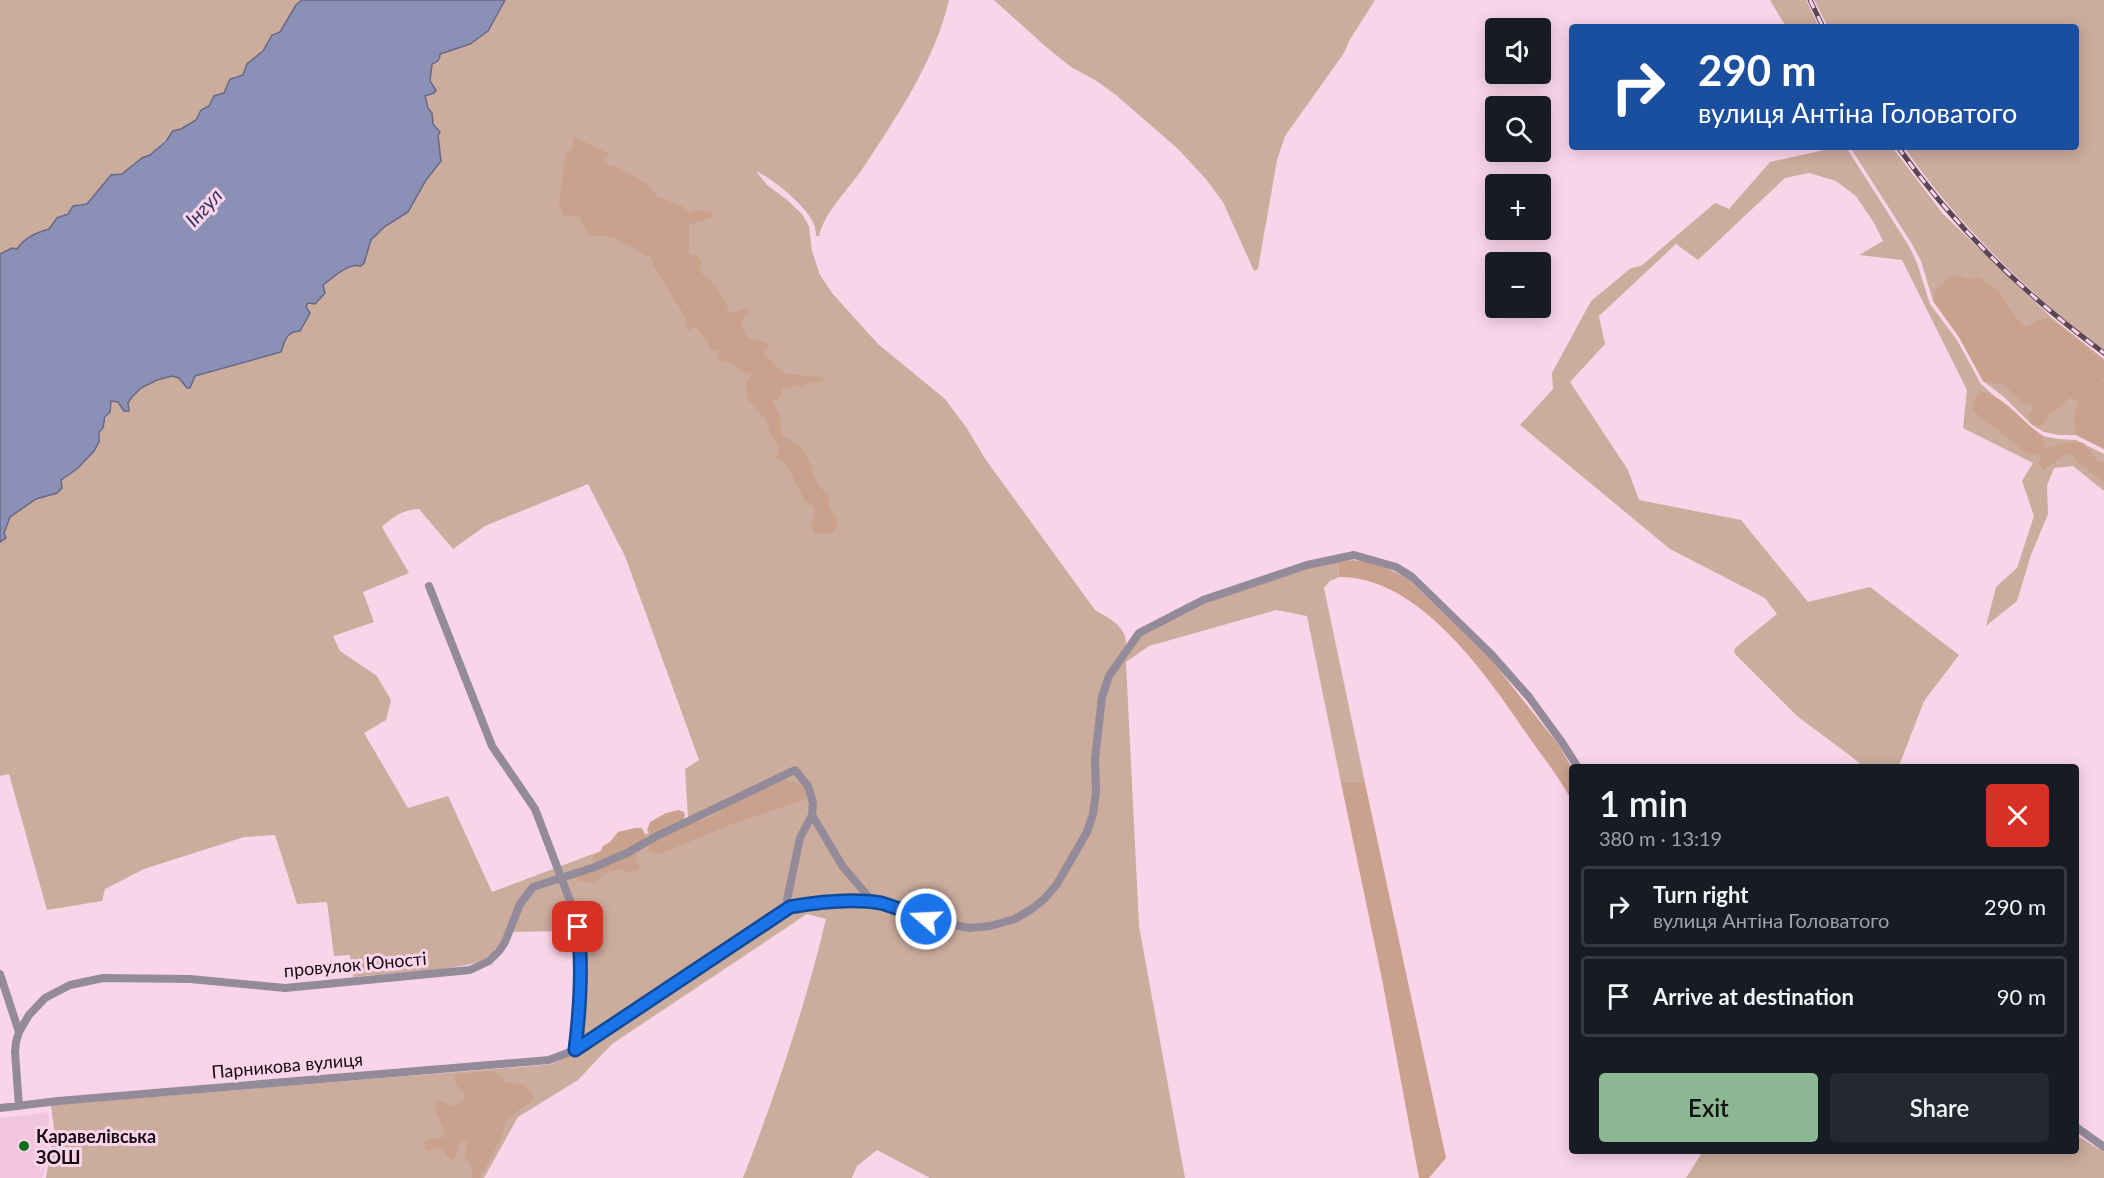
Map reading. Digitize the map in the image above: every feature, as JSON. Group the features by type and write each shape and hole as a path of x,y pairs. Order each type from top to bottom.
{"street":[{"path":"812,815 800,838 787,900 790,907 811,903 873,902 950,926 969,928 990,926 1015,919 1034,908 1057,884 1087,832 1093,814 1095,759 1102,697 1109,676 1139,633 1203,600 1307,565 1354,555 1396,567 1412,577 1490,653 1529,697 1575,764"},
{"path":"429,586 492,746 535,809 572,906 580,946 580,1012 575,1050"},
{"name":"провулок Юності","path":"19,1106 15,1053 19,1032 29,1015 45,998 70,985 103,978 190,979 285,988 470,970 489,961 499,951 505,942 520,904 528,892 540,884 592,868 627,853 657,836 795,770 808,786 813,803 812,815"},
{"path":"812,815 843,867 873,902"},
{"name":"Парникова вулиця","path":"0,1108 81,1099 549,1060 575,1050 790,907"},
{"name":"провулок Юності","path":"0,974 19,1032"},
{"path":"2079,1129 2104,1147"}],"shaded area":[{"path":"0,0 302,0 296,5 280,32 274,33 263,51 247,64 243,75 235,76 229,81 224,93 212,99 209,106 201,110 194,122 170,135 150,155 142,158 121,174 117,174 86,204 78,204 49,229 32,236 17,249 12,248 0,254"},
{"path":"505,0 949,0 924,68 887,131 826,219 819,236 816,236 809,215 795,200 756,171 767,185 802,214 809,226 812,251 820,275 832,293 878,344 945,399 966,427 986,460 1095,610 1121,628 1126,639 1126,646 1108,675 1101,694 1093,754 1092,805 1087,825 1074,852 1052,886 1034,906 1002,921 978,925 945,922 885,902 866,899 808,901 810,908 837,904 878,905 926,922 969,931 990,929 1016,921 1035,910 1047,900 1057,886 1089,833 1095,816 1098,792 1097,759 1103,697 1110,677 1140,634 1204,602 1308,567 1338,562 1339,577 1330,581 1324,588 1365,783 1341,783 1307,616 1276,610 1149,646 1126,662 1139,926 1185,1178 930,1178 877,1150 857,1166 852,1178 743,1178 789,1050 826,919 807,914 612,1044 578,1080 518,1117 484,1178 46,1178 54,1129 51,1105 533,1066 552,1064 571,1055 575,966 570,931 506,932 486,958 476,962 443,969 353,977 350,955 334,956 327,902 297,904 275,835 244,837 144,869 105,889 102,901 47,910 9,774 0,776 0,542 6,538 4,534 10,517 36,499 57,492 62,488 61,480 92,454 99,440 99,432 110,412 111,401 118,402 124,411 129,411 128,403 131,398 141,388 157,380 172,376 179,378 187,388 190,388 195,376 281,352 287,337 300,331 310,313 306,307 308,303 315,304 324,293 323,285 345,269 361,266 364,263 371,240 384,227 408,212 426,180 441,161 438,136 440,132 433,124 432,113 425,96 436,90 430,81 432,64 437,63 440,54 470,44 488,31","holes":["588,484 625,556 699,760 685,769 688,818 492,892 448,796 408,808 364,733 386,720 391,700 377,676 340,651 333,636 374,622 363,592 409,573 382,527 403,512 419,509 453,549 485,526"]},
{"path":"994,0 1375,0 1344,53 1285,136 1277,160 1258,269 1254,271 1223,202 1205,178 1177,148 1116,95 1071,67 1045,46"},
{"path":"1770,0 1806,0 1818,24 1784,24"},
{"path":"1814,0 2104,0 2104,350 2049,306 1996,256 1947,203 1906,150 2079,150 2079,24 1826,24"},
{"path":"574,137 607,153 609,155 603,157 603,161 607,165 614,165 648,185 657,196 683,207 690,213 694,210 709,211 715,216 689,224 689,254 696,255 702,262 699,271 718,289 729,313 745,308 750,310 741,321 747,338 762,341 770,346 762,351 764,356 778,369 793,375 821,377 824,380 804,385 801,388 796,385 782,389 778,400 770,399 780,414 781,435 803,450 819,486 830,495 828,505 838,521 833,534 814,534 812,521 815,510 805,501 786,463 777,458 779,447 771,436 766,420 747,398 746,382 752,373 745,373 732,363 717,361 719,350 711,351 708,341 695,327 686,329 685,316 655,269 650,254 645,256 610,237 594,236 586,231 580,217 565,216 559,205 566,151 572,151"},
{"path":"1848,150 1909,246 1930,304 1957,340 1981,384 2031,429 2043,436 2076,440 2104,454 2104,491 2073,466 2054,468 2047,486 2048,514 2031,555 2017,601 1986,626 1996,587 2017,568 2034,516 2022,481 2033,463 1963,428 1967,390 1902,260 1859,255 1883,241 1856,196 1836,181 1809,173 1785,178 1698,260 1676,244 1599,316 1605,344 1570,382 1628,470 1639,500 1741,520 1808,602 1870,587 1959,655 1924,701 1900,764 1860,764 1797,716 1737,656 1734,652 1735,648 1777,614 1765,598 1670,549 1520,425 1553,389 1552,373 1591,301 1631,268 1641,266 1715,203 1729,209 1770,162 1820,151"},
{"path":"1852,150 1894,150 1943,214 2052,318 2104,359 2104,449 2076,435 2044,432 2032,425 2004,397 1983,381 1959,337 1933,301 1921,261"},
{"path":"1956,275 1967,279 1980,277 2002,296 2024,327 2048,317 2104,361 2104,378 2101,380 2104,382 2104,449 2076,435 2074,416 2078,401 2070,398 2050,414 2041,425 2032,425 2029,417 2033,407 2030,403 2025,405 2004,385 1983,381 1959,337 1933,301 1934,292 1948,278"},
{"path":"1983,392 2007,405 2043,436 2045,448 2073,442 2083,443 2097,460 2104,463 2104,482 2075,460 2072,453 2065,455 2044,470 2039,464 2042,453 2030,455 1973,411 1973,400"},
{"path":"1353,560 1368,562 1409,580 1488,656 1558,744 1570,764 1569,796 1495,689 1450,636 1425,612 1398,594 1369,581 1339,577 1338,562"},
{"path":"785,780 804,785 808,798 727,826 662,853 657,854 649,850 650,842 666,833 713,816 731,803"},
{"path":"1341,783 1365,783 1446,1158 1429,1178 1419,1178 1382,979"},
{"path":"679,810 684,812 683,821 650,835 647,830 650,822 666,813"},
{"path":"641,828 644,831 643,840 612,856 594,861 593,856 600,852 618,832"},
{"path":"635,851 638,870 627,873 620,869 606,873 593,884 577,880 579,875"},
{"path":"493,1071 507,1083 523,1084 531,1091 533,1098 530,1103 507,1120 500,1140 480,1178 472,1178 472,1169 464,1157 467,1140 460,1141 457,1155 451,1160 443,1150 437,1148 427,1151 425,1143 429,1139 445,1137 436,1111 436,1101 455,1105 465,1099 465,1093 456,1085 454,1076"},
{"name":"Каравелівська ЗОШ","path":"48,1112 45,1172 42,1178 0,1178 0,1118"},
{"path":"2079,1137 2104,1152 2104,1178 1686,1178 1701,1154 2079,1154"}],"water":[{"name":"Інгул","path":"302,0 505,0 488,31 470,44 440,54 440,58 432,64 430,81 436,90 425,96 432,113 433,124 440,132 438,136 441,161 426,180 408,212 384,227 371,240 364,263 361,266 346,269 323,285 325,293 315,304 308,303 306,307 310,313 300,331 287,337 281,352 195,376 190,388 187,388 179,378 172,376 157,380 141,388 131,398 128,403 129,411 124,411 118,402 111,401 110,412 105,417 103,428 99,432 99,442 94,451 77,469 61,480 62,488 57,493 36,499 10,517 4,533 6,538 0,542 0,254 12,248 17,249 32,236 49,229 57,218 68,214 73,206 87,204 111,175 122,174 142,158 150,155 166,141 173,131 196,120 201,110 209,106 214,96 224,93 230,79 243,75 247,64 263,51 272,35 280,32 296,5"}],"railway":[{"path":"1810,0 1822,24"},
{"path":"1900,150 1967,232 2019,284 2104,353"}],"place":[{"name":"Каравелівська ЗОШ","path":"24,1146"}],"route":[{"path":"578,927 580,1012 575,1050 790,907 811,903 873,902 926,919"}]}
